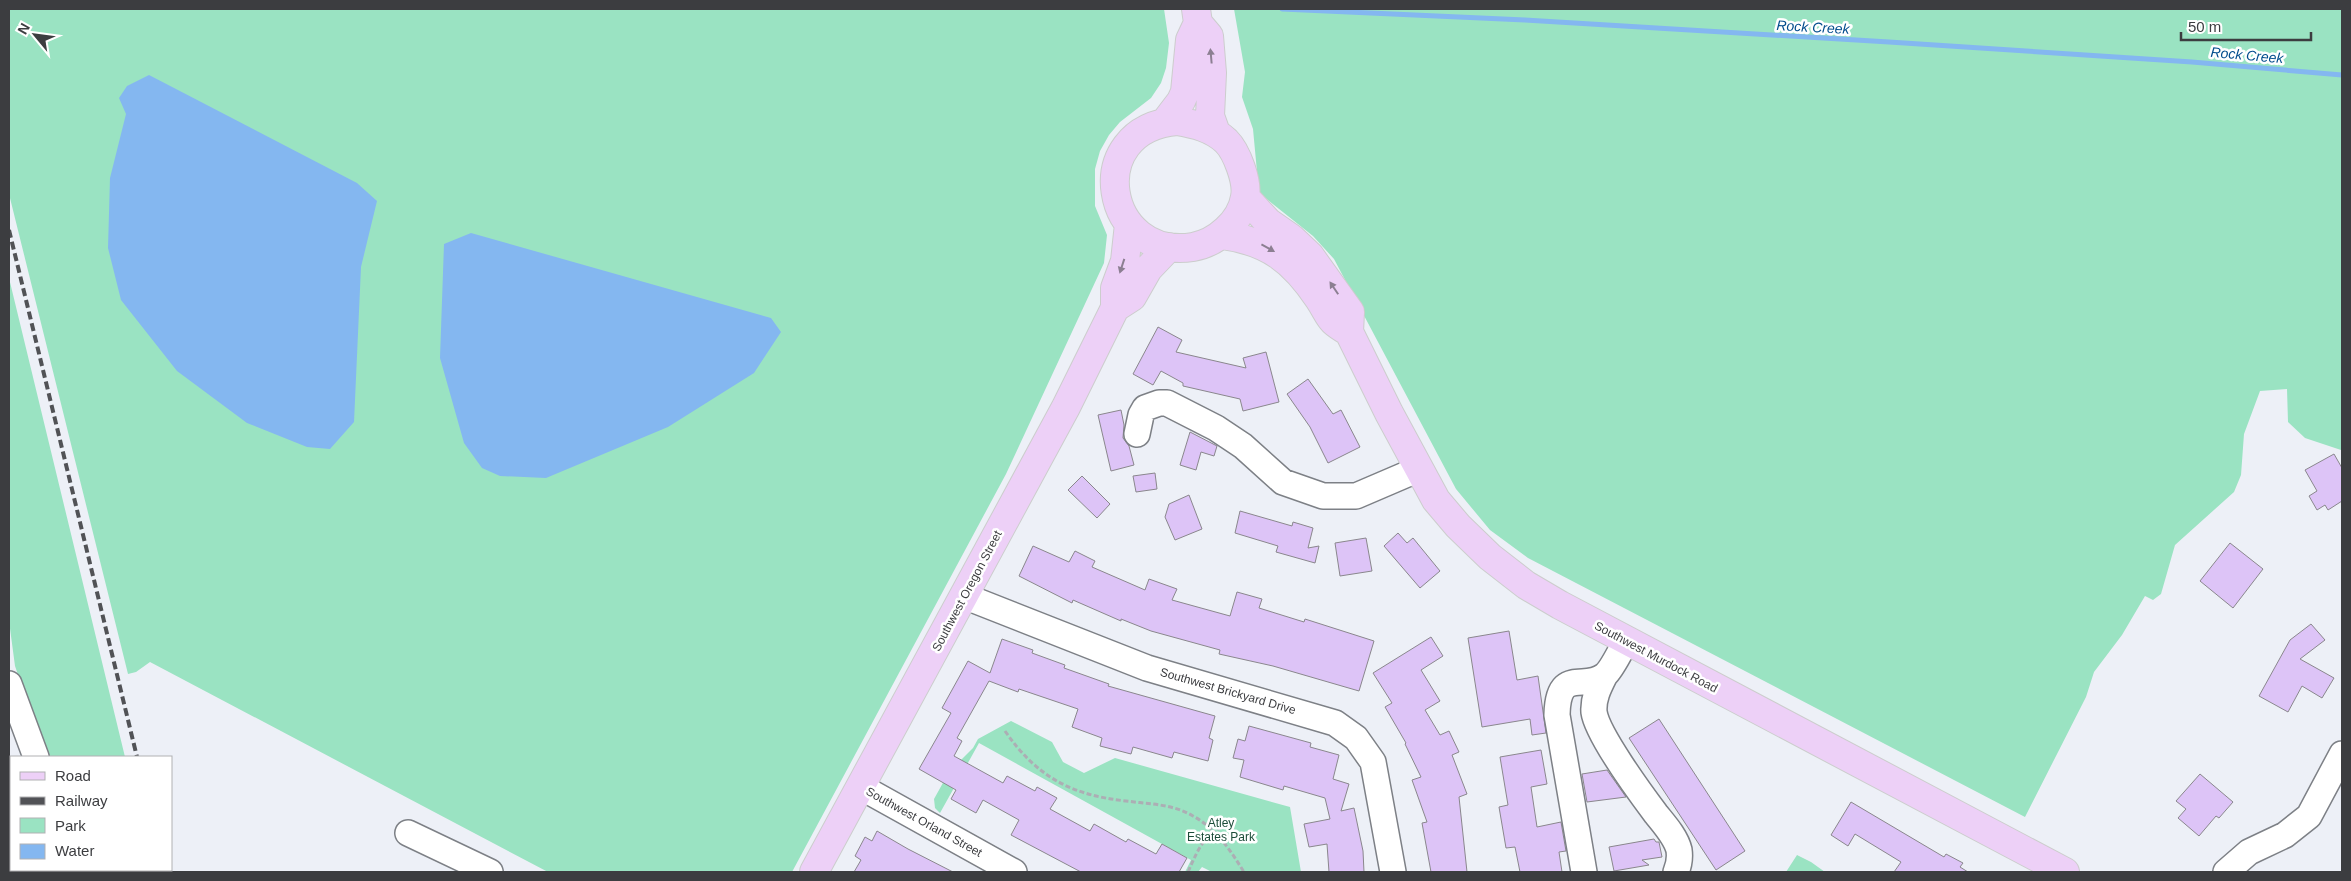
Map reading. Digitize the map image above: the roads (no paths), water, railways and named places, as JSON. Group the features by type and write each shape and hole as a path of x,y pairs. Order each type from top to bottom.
{"main road":[{"path":"1165,122 1192,123 1216,133 1234,152 1240,165 1246,197 1230,226 1222,235 1195,246 1169,247 1154,242 1129,224 1120,211 1114,181 1121,153 1133,139 1165,122 1181,101 1185,92 1190,40 1197,16"},
{"path":"1197,16 1209,36 1212,73 1210,116 1216,133"},
{"name":"Southwest Murdock Road","path":"1246,197 1268,222 1283,231 1301,247 1329,281 1350,312 1349,332 1436,500 1458,526 1501,566 1560,605 1626,641 2065,872"},
{"name":"Southwest Oregon Street","path":"814,872 1066,407 1115,308 1115,288 1125,262 1129,224"},
{"name":"Southwest Murdock Road","path":"1222,235 1241,238 1272,249 1303,279 1319,299 1331,321 1349,332"},
{"name":"Southwest Oregon Street","path":"1115,308 1132,296 1148,269 1169,247"}],"street":[{"path":"1137,434 1141,414 1145,408 1159,403 1166,403 1216,428 1263,463 1283,482 1323,496 1356,496 1419,469"},
{"name":"Southwest Brickyard Drive","path":"964,596 1147,668 1335,722 1356,738 1373,762 1393,872"},
{"path":"1626,641 1596,691 1594,713 1598,726 1638,790 1673,837 1680,859 1676,872"},
{"path":"1584,872 1557,715 1558,700 1562,690 1570,683 1595,679 1605,675"},
{"path":"9,684 36,756"},
{"path":"2226,872 2249,852 2285,835 2309,816 2342,754"},
{"name":"Southwest Orland Street","path":"861,787 1014,872"},
{"path":"408,833 490,872"}],"water":[{"path":"149,75 357,183 377,201 361,267 354,422 330,449 307,447 247,423 177,371 121,300 108,248 110,178 126,114 119,98 127,86"},
{"path":"471,233 771,318 781,332 754,373 668,427 546,478 500,476 482,468 464,443 440,358 444,244"}],"waterway":[{"name":"Rock Creek","path":"1282,9 1525,20 1889,42 2192,62 2342,75"}],"railway":[{"path":"9,230 137,756"}],"park label":[{"name":"Atley Estates Park","path":"1221,830"}]}
